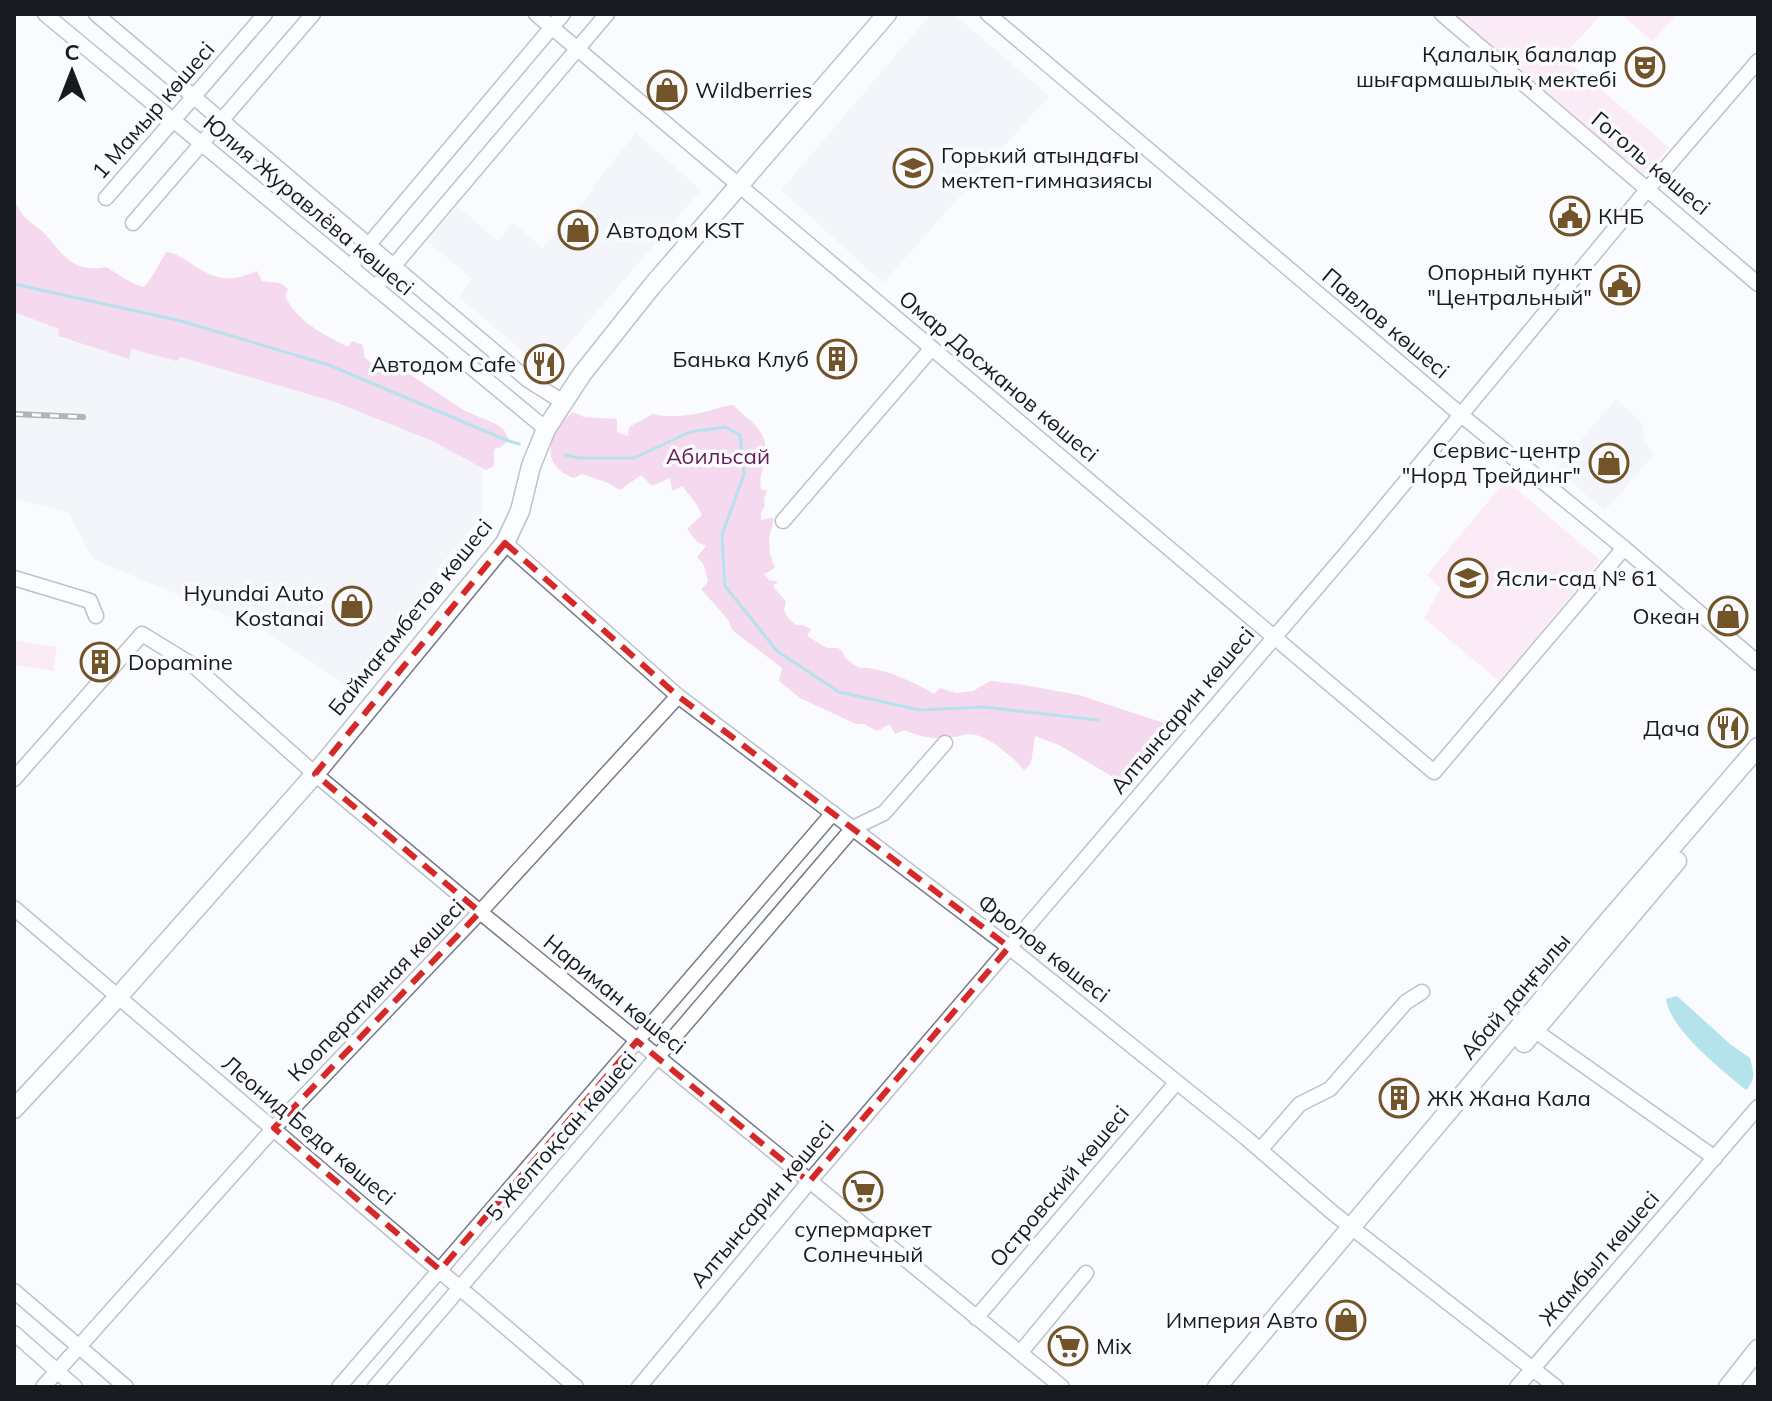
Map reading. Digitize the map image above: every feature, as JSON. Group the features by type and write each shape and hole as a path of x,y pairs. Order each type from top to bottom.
{"main road":[{"name":"Баймағамбетов көшесі","path":"14,1109 118,997 315,774 505,543 520,511 531,466 546,429 582,374 652,286 887,14"},
{"name":"Абай даңғылы","path":"1233,1387 1604,926 1758,747"},
{"name":"Абай даңғылы","path":"1217,1387 1534,1030 1758,765"},
{"path":"1728,1387 1758,1349"}],"street":[{"name":"Юлия Журавлёва көшесі","path":"45,14 546,429"},
{"name":"Юлия Журавлёва көшесі","path":"96,14 528,380 563,402"},
{"name":"1 Мамыр көшесі","path":"106,198 265,14"},
{"path":"133,223 313,14"},
{"name":"Омар Досжанов көшесі","path":"536,14 1434,772 1624,548"},
{"path":"350,267 563,14"},
{"path":"375,288 607,14"},
{"name":"Павлов көшесі","path":"988,14 1758,663"},
{"name":"Гоголь көшесі","path":"1442,14 1758,284"},
{"name":"Алтынсарин көшесі","path":"639,1387 809,1182 1349,550 1758,61"},
{"path":"783,521 932,348"},
{"name":"Фролов көшесі","path":"505,543 678,696 1009,947 1333,1213 1556,1387"},
{"path":"14,578 90,601 96,616"},
{"name":"Нариман көшесі","path":"14,779 142,634 194,666 315,774 480,912 1062,1387"},
{"name":"Кооперативная көшесі","path":"43,1387 274,1128 480,912 678,696"},
{"name":"5 Желтоқсан көшесі","path":"375,1387 853,828 884,813 945,743"},
{"name":"5 Желтоқсан көшесі","path":"339,1387 833,813"},
{"name":"Леонид Беда көшесі","path":"14,908 576,1387"},
{"path":"1260,1150 1300,1104 1330,1089 1406,1002 1422,992"},
{"path":"1534,1030 1715,1158"},
{"name":"Островский көшесі","path":"976,1318 1176,1083"},
{"name":"Жамбыл көшесі","path":"1517,1387 1758,1107"},
{"path":"1020,1353 1086,1273"},
{"path":"14,1291 126,1387"},
{"path":"14,1333 75,1387"}],"highlighted area":[{"path":"505,543 678,696 1009,947 809,1182 637,1041 440,1270 274,1128 480,912 315,774"}],"shaded area":[{"path":"931,14 954,14 1049,96 883,283 781,190"},
{"path":"1452,14 1602,14 1562,57 1669,147 1650,171 1643,174 1636,172"},
{"path":"1620,14 1677,14 1653,41"},
{"path":"636,133 701,190 546,371 459,297 472,279 427,241 457,206 498,241 513,223 543,248 596,187 594,185"},
{"path":"14,312 60,329 58,337 128,359 132,349 176,361 180,356 335,402 430,440 482,468 482,516 435,572 444,576 350,687 266,632 93,559 68,512 14,499"},
{"path":"1616,399 1643,424 1644,442 1655,453 1605,511 1556,469"},
{"path":"1506,480 1600,560 1500,682 1424,618 1441,588 1427,575"},
{"path":"14,640 57,647 53,671 14,665"}],"green space":[{"path":"14,205 70,261 82,267 106,267 144,287 166,252 222,278 257,271 262,281 280,283 288,289 285,296 290,305 312,327 348,347 352,341 363,345 365,358 375,365 411,375 465,411 496,424 504,430 509,440 494,449 494,466 486,470 430,440 335,402 181,357 176,361 132,349 129,359 58,336 59,329 14,312"},
{"name":"Абильсай","path":"733,405 763,435 765,452 760,485 767,491 761,520 774,519 769,538 775,568 764,574 769,580 779,582 773,585 786,602 784,610 788,618 796,625 811,629 807,636 827,648 838,648 846,659 859,668 887,672 934,694 940,688 956,693 973,691 990,681 1018,684 1079,695 1173,726 1125,784 1059,745 1035,736 1031,763 1024,770 990,741 973,734 934,738 904,730 895,734 890,724 877,731 800,698 779,681 782,668 732,630 729,621 701,589 708,582 704,565 697,557 706,546 697,542 687,529 702,515 682,486 672,491 670,478 652,486 641,475 620,490 582,474 574,478 562,472 551,456 553,438 558,428 573,412 584,417 617,419 617,432 628,436 629,427 653,414 682,416"}],"water":[{"path":"1677,996 1750,1058 1753,1078 1746,1090 1699,1049 1677,1024 1666,999"}],"waterway":[{"name":"Абильсай","path":"14,284 181,321 329,365 519,444"},
{"name":"Абильсай","path":"565,455 578,458 634,458 690,432 725,427 740,435 744,474 722,535 725,586 777,651 839,692 920,710 984,707 1098,720"}],"railway":[{"path":"14,414 83,417"}],"place":[{"name":"Қалалық балалар шығармашылық мектебі","path":"1645,67"},
{"name":"Wildberries","path":"667,90"},
{"name":"Горький атындағы мектеп-гимназиясы","path":"913,168"},
{"name":"КНБ","path":"1570,216"},
{"name":"Автодом KST","path":"578,230"},
{"name":"Опорный пункт \"Центральный\"","path":"1620,285"},
{"name":"Банька Клуб","path":"837,359"},
{"name":"Автодом Cafe","path":"544,364"},
{"name":"Сервис-центр \"Норд Трейдинг\"","path":"1609,463"},
{"name":"Ясли-сад № 61","path":"1468,578"},
{"name":"Hyundai Auto Kostanai","path":"352,606"},
{"name":"Океан","path":"1728,616"},
{"name":"Dopamine","path":"100,662"},
{"name":"Дача","path":"1728,728"},
{"name":"ЖК Жана Кала","path":"1399,1098"},
{"name":"супермаркет Солнечный","path":"863,1191"},
{"name":"Империя Авто","path":"1346,1320"},
{"name":"Mix","path":"1068,1346"}]}
